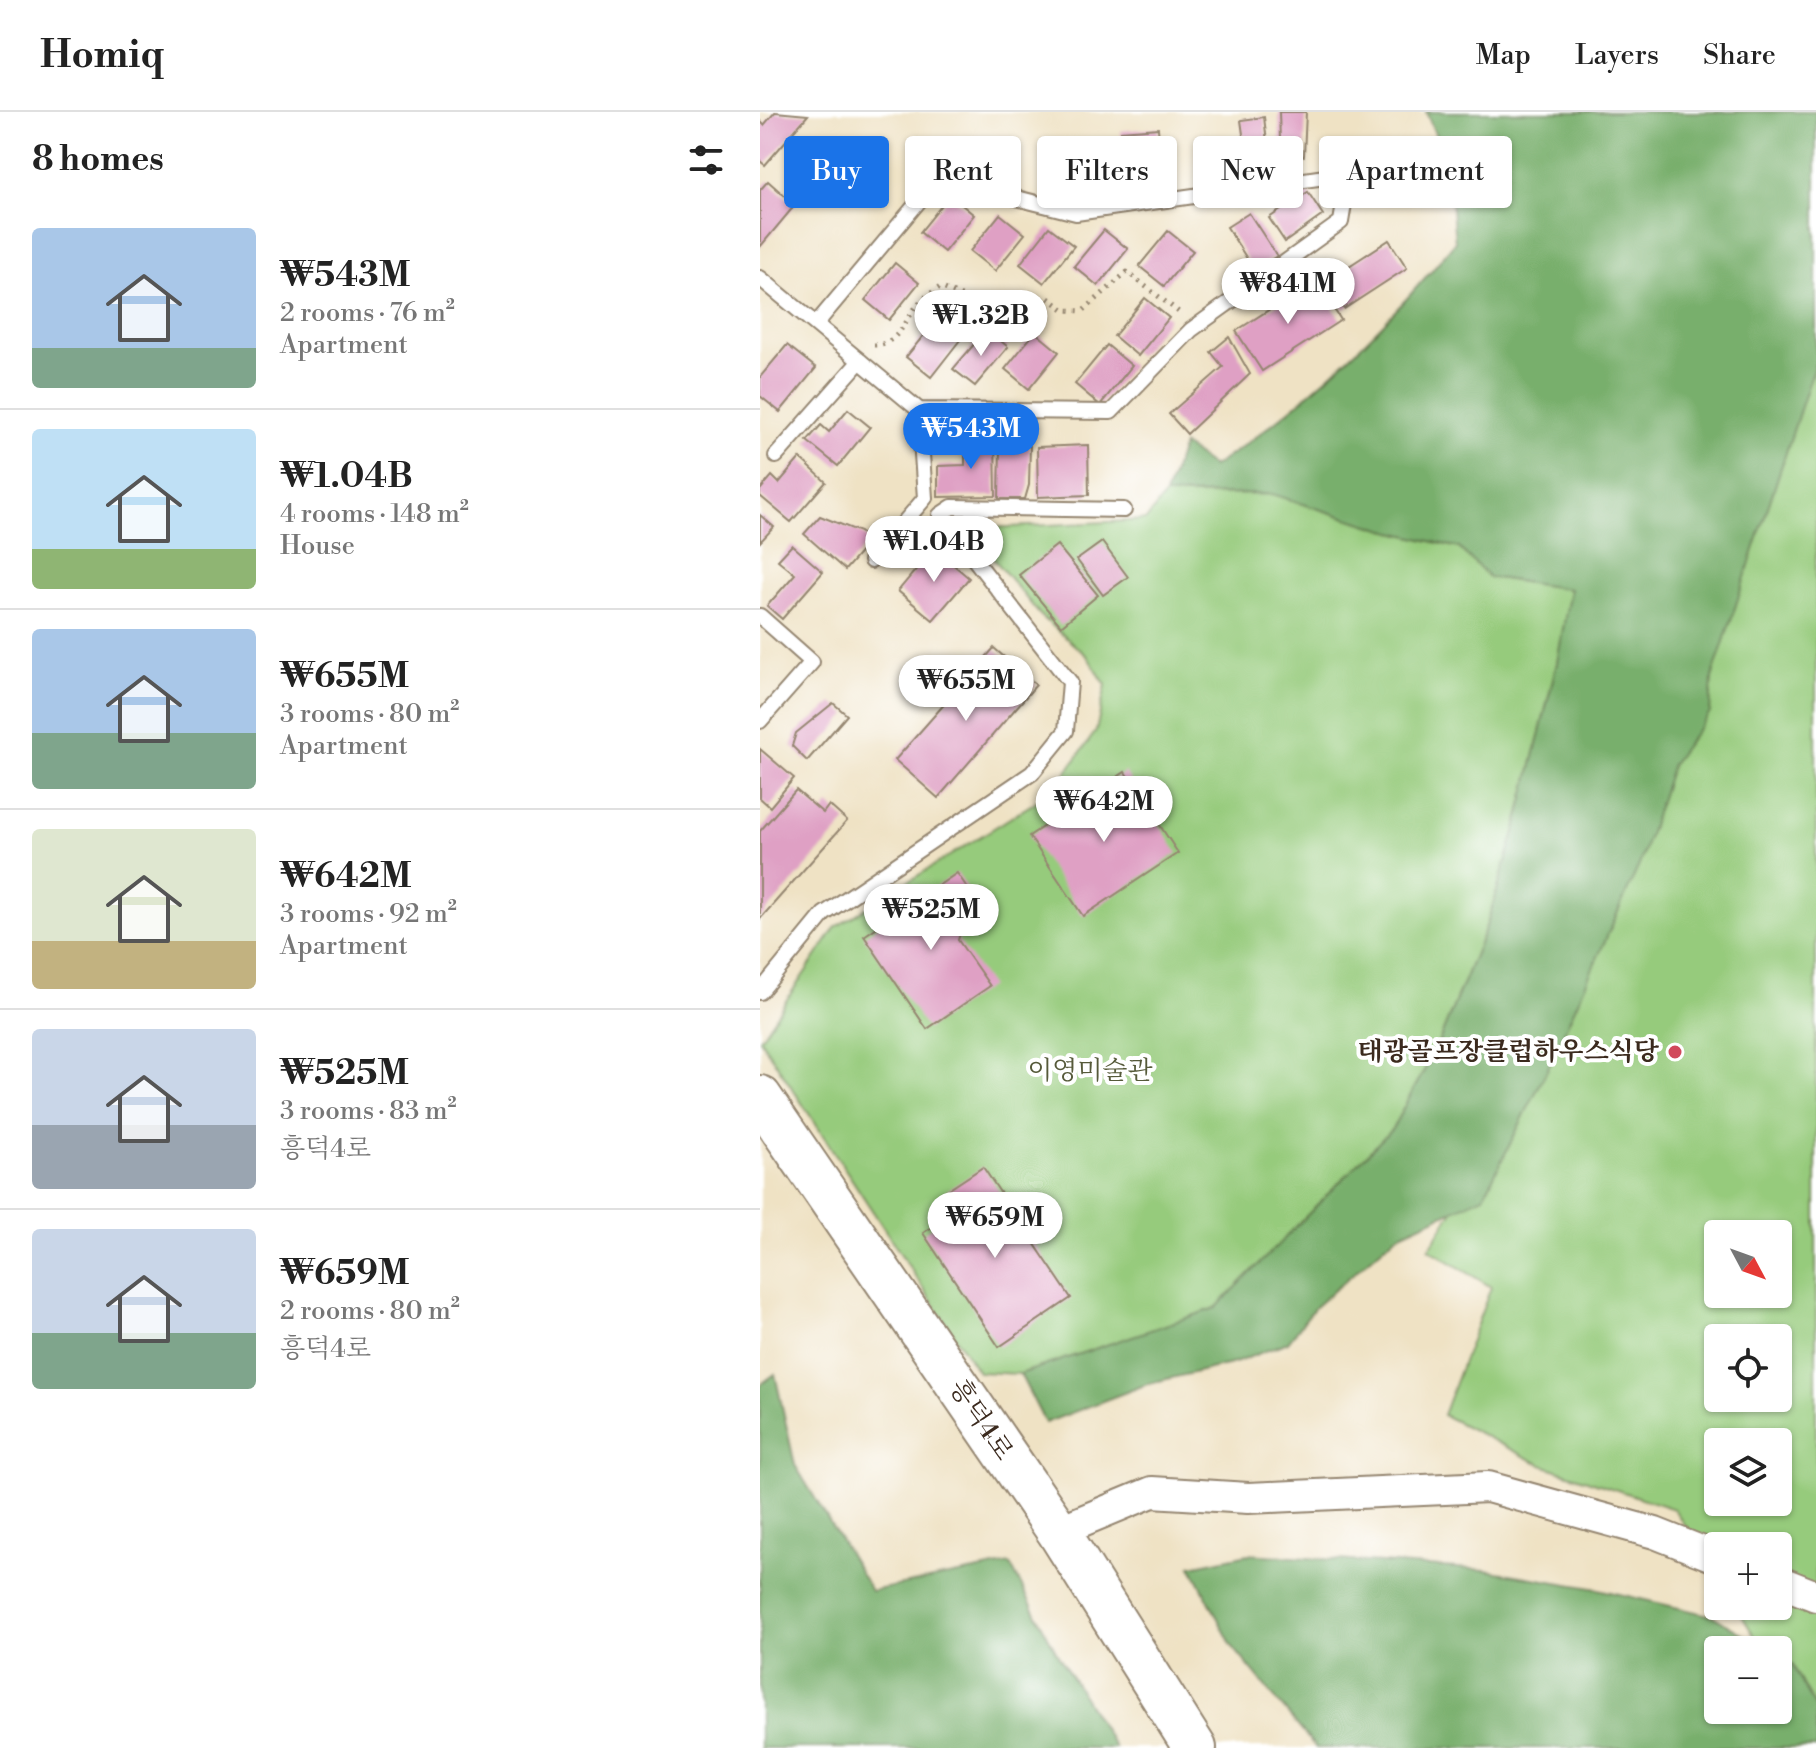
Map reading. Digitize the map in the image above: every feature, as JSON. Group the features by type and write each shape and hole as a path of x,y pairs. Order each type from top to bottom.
{"street":[{"name":"흥덕4로","path":"760,1097 1058,1531 1195,1748"},
{"path":"1058,1531 1152,1492 1248,1498 1488,1487 1655,1533 1704,1552"},
{"path":"1792,1587 1816,1596"}],"lane":[{"path":"760,278 919,410 1111,412 1195,327 1341,222 1345,198 1325,177 1076,213 949,181 924,195 816,324"},
{"path":"776,456 860,361"},
{"path":"871,561 925,498 919,410"},
{"path":"760,992 824,914 1032,773 1066,731 1070,682 940,515 952,507 1124,510"},
{"path":"760,616 812,662 760,721"}],"path":[{"path":"830,307 872,345 883,345 896,337 921,299 940,287 968,299 1023,312 1047,297 1065,310 1083,311 1127,272 1141,279 1195,327"}],"green space":[{"path":"1426,112 1816,112 1816,361 1712,678 1710,713 1672,764 1640,863 1547,1070 1484,1196 1396,1236 1315,1307 1288,1342 1235,1363 1150,1383 1045,1423 1020,1374 1216,1308 1392,1129 1435,1051 1486,927 1517,826 1557,663 1570,589 1489,577 1459,548 1385,530 1272,494 1165,495 1183,445 1213,467 1280,418 1372,335 1455,242 1452,208 1512,208 1512,136 1436,136"},
{"path":"1816,135 1816,1709 1792,1664 1792,1636 1754,1636 1745,1620 1792,1620 1792,1532 1704,1532 1704,1556 1674,1509 1542,1465 1443,1415 1491,1287 1429,1249 1481,1165"},
{"name":"이영미술관","path":"1272,494 1385,530 1459,548 1489,577 1571,589 1557,663 1517,826 1486,927 1435,1051 1392,1129 1216,1308 1020,1374 978,1372 760,1039 836,927 1053,791 1096,731 1106,685 1087,656 1040,615 976,537 990,528 1146,520 1165,495"},
{"path":"775,1374 795,1465 871,1591 1010,1564 1057,1653 1115,1748 760,1748 760,1385"},
{"path":"1248,1554 1486,1570 1598,1589 1704,1614 1704,1620 1719,1620 1745,1636 1704,1636 1704,1724 1792,1724 1792,1664 1816,1709 1816,1748 1316,1748 1232,1646 1191,1566"}],"building":[{"path":"775,112 808,115 790,136 784,136 784,143 765,165 760,161 760,121 764,125"},
{"path":"1279,112 1306,112 1304,156 1303,136 1280,136"},
{"path":"1264,117 1266,136 1243,136 1241,120"},
{"path":"1158,128 1159,136 1121,136 1121,131"},
{"path":"768,181 784,195 784,208 792,208 760,247 760,190"},
{"path":"1308,192 1323,215 1285,242 1269,218 1284,208 1303,208 1303,195"},
{"path":"939,208 966,208 974,215 944,252 920,232"},
{"path":"1249,213 1277,256 1254,270 1227,227"},
{"path":"1000,214 1025,234 995,271 970,251"},
{"path":"1049,227 1074,246 1044,283 1020,264"},
{"path":"1104,230 1128,249 1098,286 1074,266"},
{"path":"1168,231 1193,251 1164,286 1139,266"},
{"path":"1389,240 1407,268 1344,309 1326,281"},
{"path":"895,263 919,283 889,320 865,300"},
{"path":"1315,280 1341,320 1262,371 1236,331"},
{"path":"1145,298 1169,318 1138,356 1114,336"},
{"path":"936,320 960,340 931,377 906,357"},
{"path":"987,329 1008,347 975,386 953,369"},
{"path":"1035,332 1059,352 1029,389 1005,369"},
{"path":"1229,337 1250,374 1187,434 1169,414 1223,367 1211,352"},
{"path":"787,345 816,368 780,412 760,396 760,377"},
{"path":"1107,345 1132,366 1100,405 1075,384"},
{"path":"848,409 870,427 838,466 807,441 821,425 829,432"},
{"path":"995,435 996,496 938,497 938,466 965,465 965,436"},
{"path":"1088,445 1089,495 1038,497 1037,447"},
{"path":"1000,446 1030,446 1029,485 1025,499 999,499"},
{"path":"800,458 826,482 791,522 760,496 760,490 772,476 779,483"},
{"path":"760,515 774,527 760,542"},
{"path":"820,516 860,532 870,541 845,570 804,534"},
{"path":"1102,542 1128,577 1103,595 1077,560"},
{"path":"792,545 823,572 782,619 767,606 795,574 778,560"},
{"path":"1057,545 1098,595 1061,626 1019,575"},
{"path":"934,548 969,578 933,620 898,591"},
{"path":"994,648 1036,685 938,798 895,760"},
{"path":"833,703 847,715 807,761 792,746 796,733"},
{"path":"760,749 794,778 770,807 760,798"},
{"path":"1125,772 1178,853 1083,916 1029,836"},
{"path":"796,790 823,813 829,805 847,821 760,919 760,831"},
{"path":"957,873 980,906 965,918 958,940 990,986 927,1029 864,936"},
{"path":"983,1167 1071,1298 999,1347 923,1233 957,1210 945,1192"}],"place":[{"name":"태광골프장클럽하우스식당","path":"1675,1052"}]}
